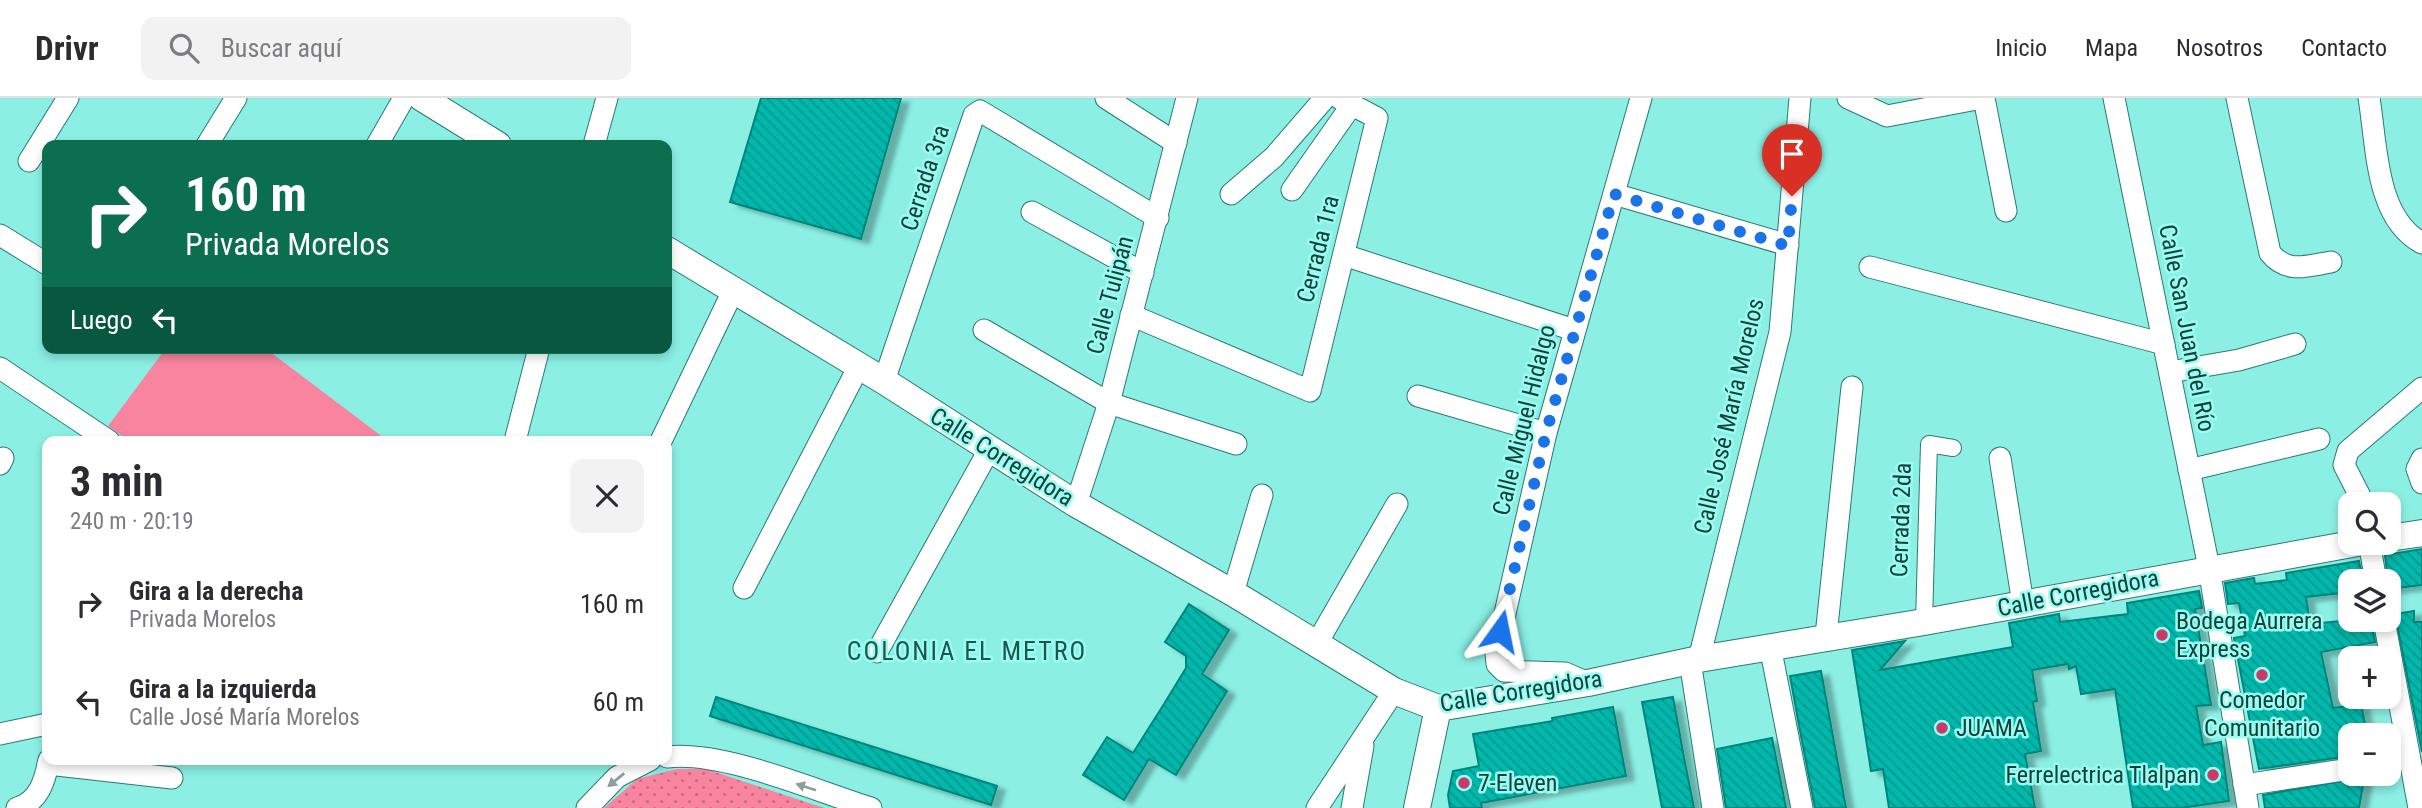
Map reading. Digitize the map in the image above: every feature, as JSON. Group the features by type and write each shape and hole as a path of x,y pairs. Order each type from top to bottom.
{"street":[{"path":"29,161 68,98"},
{"path":"210,140 236,98"},
{"path":"380,140 404,98"},
{"path":"422,98 490,140"},
{"path":"595,140 607,98"},
{"path":"1106,98 1176,143"},
{"name":"Calle Tulipán","path":"1076,504 1109,404 1187,98"},
{"path":"1231,194 1274,157 1325,98"},
{"name":"Calle Miguel Hidalgo","path":"1588,683 1565,673 1504,671 1497,664 1504,610 1546,433 1641,98"},
{"name":"Calle José María Morelos","path":"1694,660 1780,332 1800,98"},
{"path":"1848,98 1887,116 1983,98 2006,211"},
{"name":"Calle San Juan del Río","path":"2113,98 2209,568 2248,808"},
{"path":"2237,98 2270,253 2279,264 2293,269 2331,262"},
{"path":"2369,98 2386,199 2401,228 2422,243"},
{"path":"1292,190 1345,102"},
{"name":"Cerrada 1ra","path":"1131,315 1310,391 1377,118 1345,102"},
{"name":"Cerrada 3ra","path":"884,381 974,115 980,111 1158,218"},
{"path":"1614,194 1788,246"},
{"path":"1032,212 1143,273"},
{"path":"0,235 42,261"},
{"name":"Calle Corregidora","path":"672,253 884,381 1076,504 1233,593 1394,691 1438,708 1588,683 1770,646 1924,622 2338,546"},
{"path":"1344,255 1574,330"},
{"path":"1870,267 2164,344"},
{"path":"663,436 733,291"},
{"path":"984,330 1109,404 1236,444"},
{"path":"2170,372 2239,359 2295,344"},
{"path":"516,436 537,354"},
{"path":"744,588 859,366"},
{"path":"0,368 102,436"},
{"path":"1826,636 1853,387"},
{"path":"2358,492 2344,465 2348,451 2422,388"},
{"path":"1418,396 1546,433"},
{"path":"2189,470 2319,439"},
{"name":"Cerrada 2da","path":"1924,622 1929,444 1953,448"},
{"path":"877,652 989,450"},
{"path":"2000,458 2022,604"},
{"path":"2422,459 2417,469 2422,484"},
{"path":"1233,593 1262,495"},
{"path":"1317,643 1396,504"},
{"path":"2401,536 2422,533"},
{"path":"2386,632 2419,808"},
{"path":"1770,646 1802,808"},
{"path":"1694,660 1713,808"},
{"path":"1317,808 1394,691"},
{"path":"1417,808 1438,708"},
{"path":"0,734 42,725"},
{"path":"1352,808 1365,737"},
{"path":"672,756 684,755 727,762 871,808"},
{"path":"24,807 41,788 47,765"},
{"path":"71,765 172,778"},
{"path":"587,808 617,777 640,765"},
{"path":"2244,785 2338,771"}],"shaded area":[{"path":"162,354 273,354 381,436 122,436 108,426"},
{"path":"677,769 706,769 824,808 604,808 637,779"}],"building":[{"path":"761,98 901,98 861,239 730,202"},
{"path":"2422,549 2422,585 2401,588 2401,569 2387,569 2385,555 2401,555 2401,552"},
{"path":"2359,561 2361,569 2338,569 2338,593 2306,597 2310,624 2338,621 2338,632 2373,632 2375,642 2338,646 2338,649 2321,652 2333,708 2362,709 2365,723 2338,723 2338,758 2259,769 2234,638 2245,636 2239,603 2228,604 2225,583 2254,578 2255,584 2287,580 2286,573"},
{"path":"2199,591 2202,608 2195,609 2211,705 2196,706 2203,745 2221,742 2229,801 2181,808 2133,808 2115,689 2081,694 2076,666 2069,669 2068,664 2032,670 2037,701 2033,702 2041,751 2025,754 2035,808 1889,808 1883,769 1871,771 1852,650 1905,641 1880,670 2013,647 2009,623 2059,614 2060,622 2128,614 2127,603"},
{"path":"1189,604 1229,630 1202,674 1227,691 1176,775 1149,759 1124,800 1083,775 1107,737 1133,753 1164,704 1186,668 1186,656 1165,642"},
{"path":"2414,611 2414,622 2422,622 2422,752 2399,632 2401,632 2401,613"},
{"path":"1821,671 1846,808 1815,808 1790,676"},
{"path":"716,697 997,786 991,805 710,716"},
{"path":"1673,697 1694,808 1662,808 1642,702"},
{"path":"1613,707 1626,776 1481,803 1482,808 1450,808 1448,795 1453,771 1479,766 1473,734 1553,721 1552,718"},
{"path":"1772,738 1786,808 1726,808 1717,749"},
{"path":"2338,782 2338,786 2363,786 2359,808 2265,808 2263,795"}],"place":[{"name":"Bodega Aurrera Express","path":"2162,635"},
{"name":"Comedor Comunitario","path":"2262,675"},
{"name":"JUAMA","path":"1942,728"},
{"name":"Ferrelectrica Tlalpan","path":"2213,775"},
{"name":"7-Eleven","path":"1464,783"}],"district":[{"name":"COLONIA EL METRO","path":"967,651"}],"route":[{"path":"1500,631 1546,433 1614,194 1788,246 1792,196"}]}
